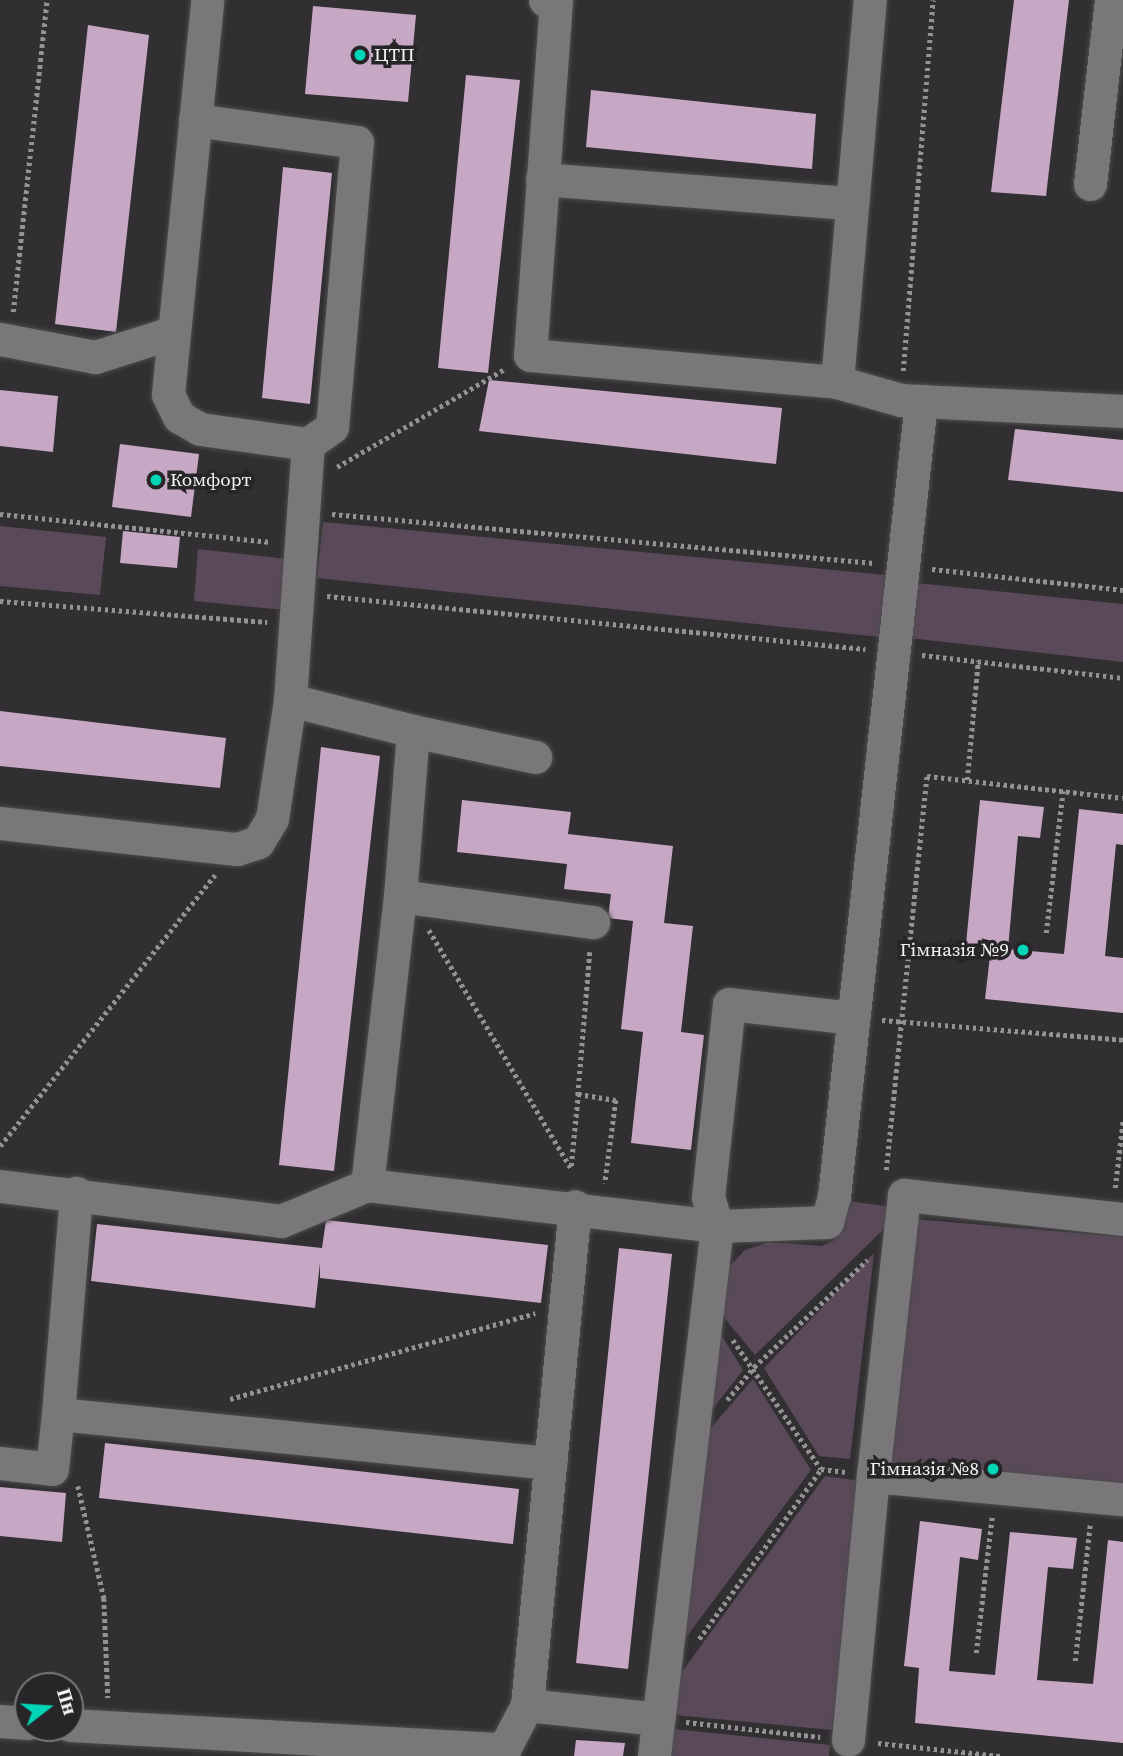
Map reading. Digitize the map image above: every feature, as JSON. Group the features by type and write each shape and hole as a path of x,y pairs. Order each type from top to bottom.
{"lane":[{"path":"195,120 357,142 332,427 308,444 200,429 179,417 168,394 174,332 195,120 207,0"},
{"path":"545,0 556,1 530,355 837,382 911,400 1123,411"},
{"path":"837,382 850,204 870,0"},
{"path":"1090,184 1111,0"},
{"path":"542,179 850,204"},
{"path":"5,340 95,357 174,332"},
{"path":"0,1186 76,1193 281,1221 367,1185 571,1191 716,1226 827,1222 834,1196 902,566 911,400"},
{"path":"0,823 237,849 258,842 272,819 290,700 308,444"},
{"path":"290,700 413,731 535,757"},
{"path":"367,1185 405,898 413,731"},
{"path":"405,898 593,922"},
{"path":"654,1756 716,1226 708,1197 729,1004 853,1018"},
{"path":"84,1726 504,1749 527,1705 566,1304 571,1191"},
{"path":"0,1463 52,1469 76,1193"},
{"path":"848,1740 873,1476 904,1195 1117,1218"},
{"path":"58,1414 551,1463"},
{"path":"873,1476 1108,1498"},
{"path":"527,1705 657,1719"}],"path":[{"path":"5,340 47,0"},
{"path":"911,400 933,0"},
{"path":"304,499 530,355"},
{"path":"304,499 1123,590"},
{"path":"0,514 301,545"},
{"path":"0,601 296,608 892,651 1123,678"},
{"path":"967,780 978,661"},
{"path":"885,1181 905,1021 927,776 1123,798"},
{"path":"1046,933 1063,791"},
{"path":"0,1146 237,849"},
{"path":"405,898 570,1168"},
{"path":"571,1191 570,1168 593,922"},
{"path":"853,1018 1123,1040"},
{"path":"578,1094 615,1100 604,1191"},
{"path":"1117,1218 1123,1119"},
{"path":"723,1406 754,1367 900,1228"},
{"path":"224,1401 566,1304"},
{"path":"706,1304 754,1367 821,1469 873,1476"},
{"path":"52,1469 74,1473 104,1598 110,1727"},
{"path":"695,1644 821,1469"},
{"path":"976,1653 995,1488"},
{"path":"1075,1661 1108,1498"}],"shaded area":[{"path":"323,522 886,575 880,637 317,578"},
{"path":"0,526 106,537 100,595 0,586"},
{"path":"198,549 288,559 285,610 194,601"},
{"path":"916,583 1123,604 1123,662 909,638"},
{"path":"848,1201 893,1207 892,1221 755,1355 717,1309 722,1274 745,1250 769,1242 821,1246 833,1241 845,1223"},
{"path":"915,1219 1123,1237 1123,1485 889,1463"},
{"path":"874,1253 850,1459 819,1456 764,1368"},
{"path":"715,1325 743,1370 708,1415"},
{"path":"753,1379 811,1470 684,1640 708,1431"},
{"path":"825,1476 861,1481 832,1730 675,1715 681,1673"},
{"path":"673,1729 830,1745 829,1756 670,1756"}],"building":[{"path":"1014,0 1069,0 1046,196 991,192"},
{"name":"ЦТП","path":"313,6 416,15 408,102 305,94"},
{"path":"88,25 149,35 116,332 55,324"},
{"path":"466,75 520,80 488,373 438,368"},
{"path":"591,90 816,114 812,169 586,147"},
{"path":"283,167 332,173 310,404 262,398"},
{"path":"489,380 782,408 776,464 479,431"},
{"path":"0,390 58,396 53,452 0,446"},
{"path":"1015,429 1123,440 1123,492 1008,480"},
{"name":"Комфорт","path":"120,444 199,454 191,517 112,507"},
{"path":"123,531 180,537 177,568 120,563"},
{"path":"0,711 226,738 220,788 0,766"},
{"path":"321,747 380,756 334,1171 279,1165"},
{"path":"462,800 571,812 568,834 673,846 664,923 693,926 681,1032 704,1035 691,1150 631,1143 643,1032 621,1029 633,921 608,918 611,894 564,889 567,864 457,852"},
{"path":"980,800 1044,807 1040,838 1018,836 1008,949 1064,954 1079,809 1123,814 1123,845 1116,844 1105,956 1123,958 1123,1013 985,999 991,947 966,944"},
{"path":"326,1220 548,1245 541,1303 320,1278 320,1263 315,1308 91,1281 97,1224 322,1248"},
{"path":"619,1248 672,1254 628,1669 576,1663"},
{"path":"105,1443 519,1489 513,1544 99,1498"},
{"path":"0,1487 66,1493 62,1542 0,1536"},
{"path":"920,1521 982,1529 978,1560 960,1557 949,1671 995,1675 1010,1532 1077,1538 1073,1569 1048,1567 1037,1680 1093,1684 1108,1540 1123,1542 1123,1743 915,1723 919,1668 904,1666"},
{"path":"576,1740 625,1743 623,1756 574,1756"}],"place":[{"name":"ЦТП","path":"360,55"},
{"name":"Комфорт","path":"156,480"},
{"name":"Гімназія №9","path":"1023,950"},
{"name":"Гімназія №8","path":"993,1469"}]}
